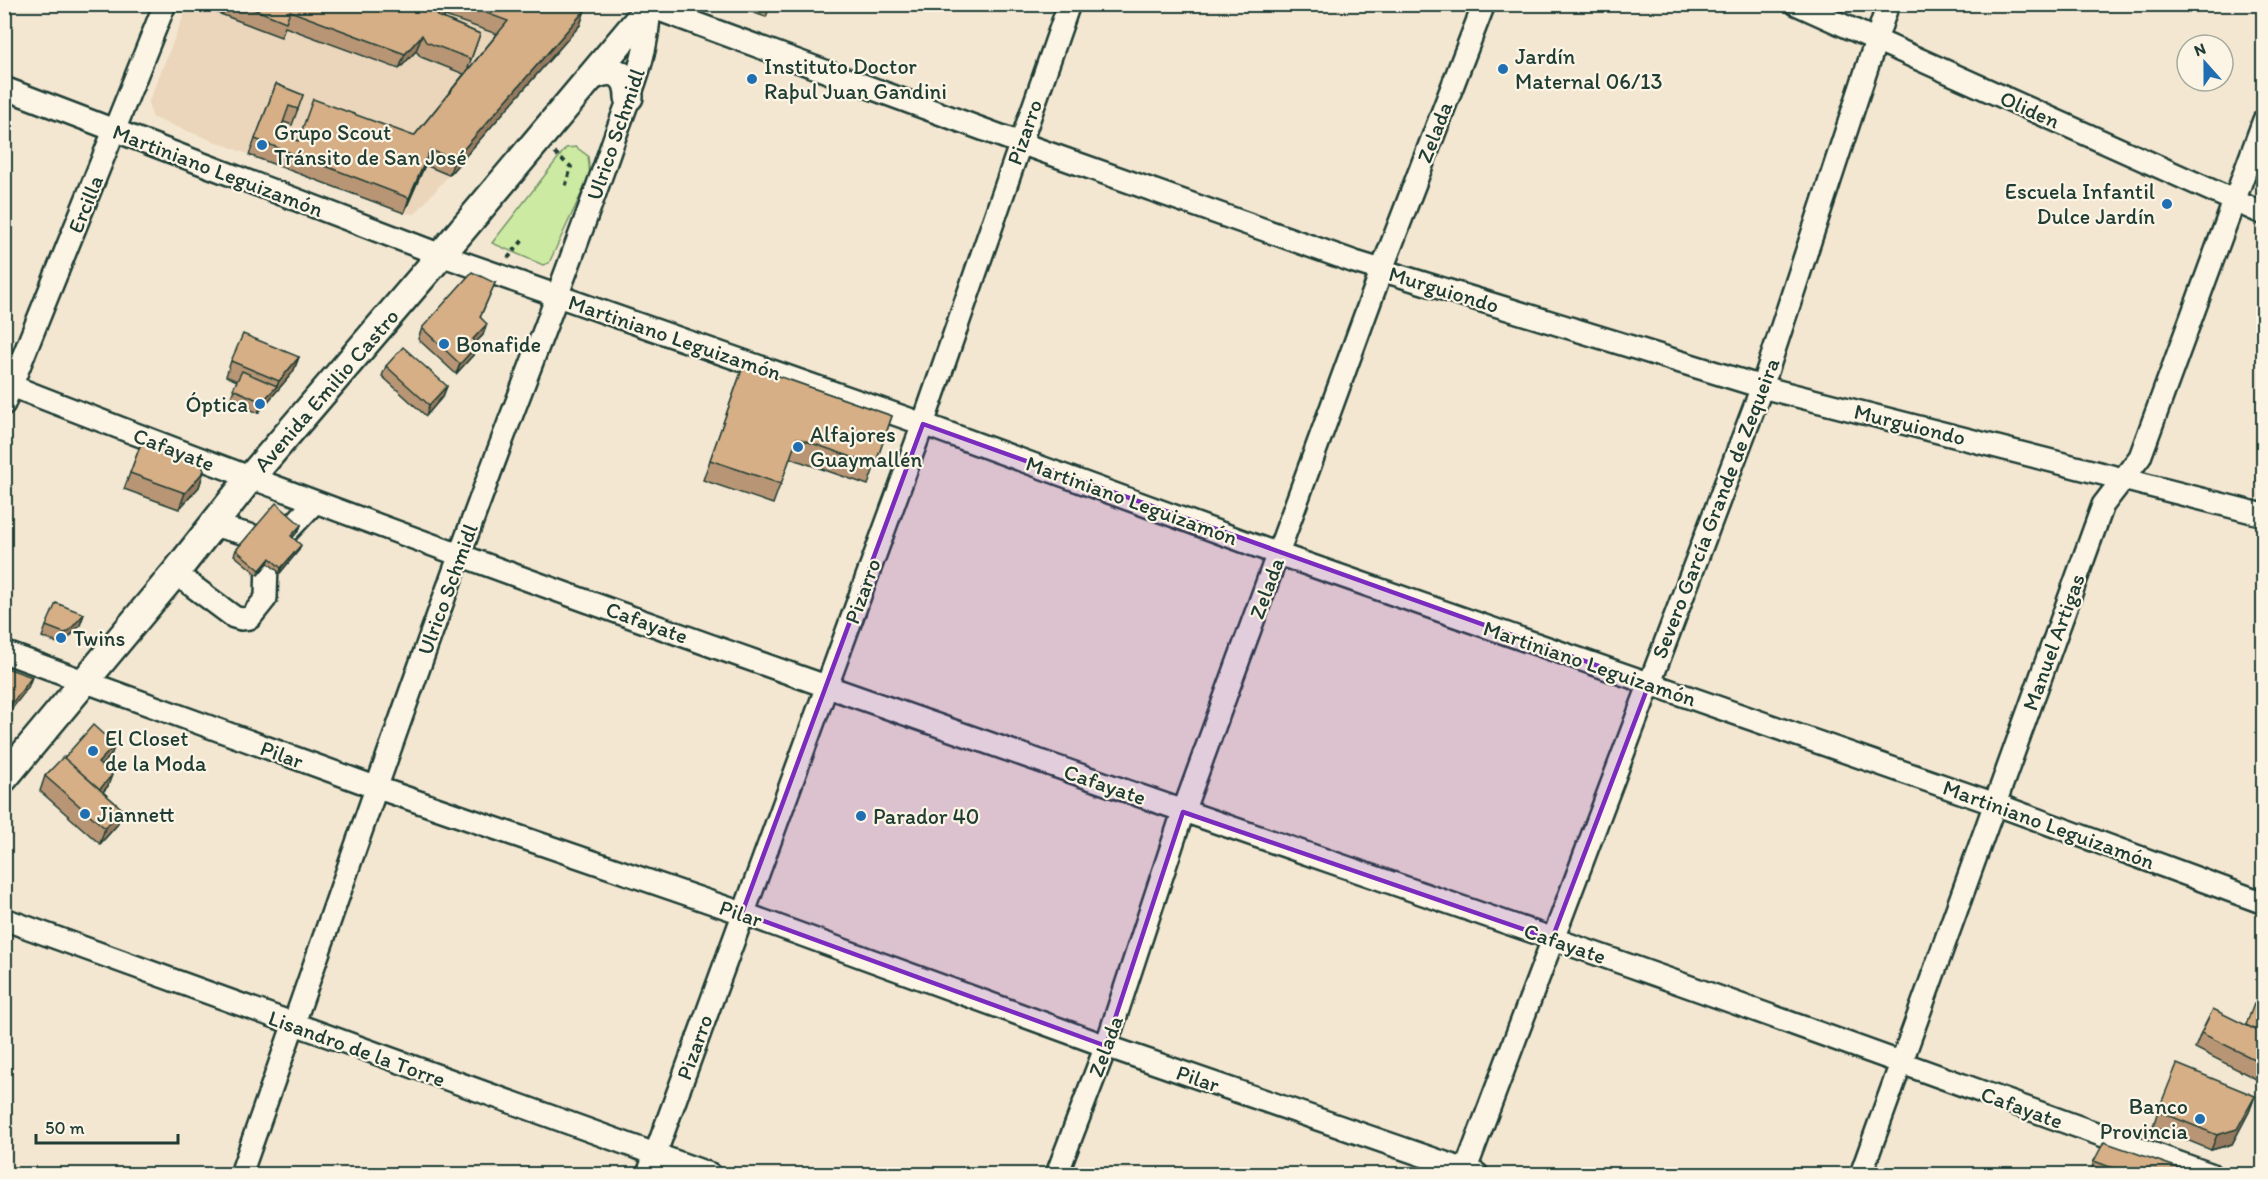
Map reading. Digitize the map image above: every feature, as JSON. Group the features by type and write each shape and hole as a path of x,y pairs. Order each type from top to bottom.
{"main road":[{"name":"Avenida Emilio Castro","path":"4,778 175,573 250,478 538,140 648,5"},
{"path":"591,77 609,71 618,74 625,79 629,88 629,97"}],"street":[{"name":"Ercilla","path":"7,391 165,4"},
{"name":"Pizarro","path":"652,1165 742,913 923,424 1069,4"},
{"name":"Zelada","path":"1057,1174 1106,1046 1183,812 1382,269 1484,4"},
{"name":"Oliden","path":"1796,4 2264,214"},
{"name":"Severo García Grande de Zequeira","path":"1469,1173 1552,939 1762,387 1888,4"},
{"name":"Murguiondo","path":"648,5 1020,143 1355,262 1762,387 2264,515"},
{"name":"Ulrico Schmidl","path":"241,1174 459,554 558,296 629,97 648,30 648,5"},
{"name":"Martiniano Leguizamón","path":"4,88 441,255 923,424 1278,554 1995,804 2264,903"},
{"name":"Manuel Artigas","path":"1861,1174 2103,505 2140,457 2264,120"},
{"name":"Cafayate","path":"7,391 826,687 1552,939 2210,1174"},
{"path":"175,573 234,617 250,618 266,598 267,561 272,548 315,502"},
{"path":"212,525 269,540 283,536"},
{"name":"Pilar","path":"4,652 375,788 742,913 1106,1046 1469,1173"},
{"name":"Lisandro de la Torre","path":"4,919 294,1025 652,1165 710,1174"}],"path":[{"path":"538,140 572,167 565,188"}],"highlighted area":[{"path":"923,424 1649,684 1552,939 1183,812 1106,1046 742,913"}],"shaded area":[{"path":"188,5 557,5 575,11 580,25 415,214 403,213 153,118 148,103"}],"green space":[{"path":"576,147 588,156 590,175 549,263 543,265 492,243 566,148"}],"building":[{"path":"241,4 447,4 437,16 480,34 471,59 426,42 422,35 405,54 290,11 286,22"},
{"path":"462,4 583,4 585,10 455,159 430,150 409,198 255,139 276,84 303,95 298,109 289,106 279,134 298,141 313,99 414,136 508,21"},
{"path":"472,272 495,283 480,317 487,324 473,339 478,344 460,364 422,328"},
{"path":"243,334 299,357 279,381 231,361"},
{"path":"403,347 447,386 429,405 386,366"},
{"name":"Alfajores Guaymallén","path":"744,364 892,416 875,465 797,438 781,484 710,460"},
{"path":"242,371 277,386 262,402 233,389"},
{"path":"142,441 201,462 204,471 185,493 130,473"},
{"path":"276,503 301,525 291,536 301,545 281,568 270,558 260,570 236,550"},
{"path":"56,603 84,614 68,632 64,633 46,626"},
{"path":"4,667 32,677 4,714"},
{"path":"93,725 115,745 98,763 112,775 100,789 64,758"},
{"path":"63,757 122,809 105,828 45,776"},
{"path":"2264,1001 2264,1034 2246,1025 2254,1004 2261,1006"},
{"path":"2213,1009 2264,1034 2264,1064 2201,1033"},
{"name":"Banco Provincia","path":"2177,1064 2255,1096 2237,1129 2217,1135 2158,1111"},
{"path":"2104,1142 2196,1174 2129,1174 2094,1161"}],"place":[{"name":"Jardín Maternal 06/13","path":"1503,69"},
{"name":"Instituto Doctor Raþul Juan Gandini","path":"752,79"},
{"name":"Grupo Scout Tránsito de San José","path":"262,145"},
{"name":"Escuela Infantil Dulce Jardín","path":"2167,204"},
{"name":"Bonafide","path":"444,344"},
{"name":"Óptica","path":"260,404"},
{"name":"Alfajores Guaymallén","path":"798,447"},
{"name":"Twins","path":"61,638"},
{"name":"El Closet de la Moda","path":"93,751"},
{"name":"Jiannett","path":"85,814"},
{"name":"Parador 40","path":"861,816"},
{"name":"Banco Provincia","path":"2200,1119"}]}
